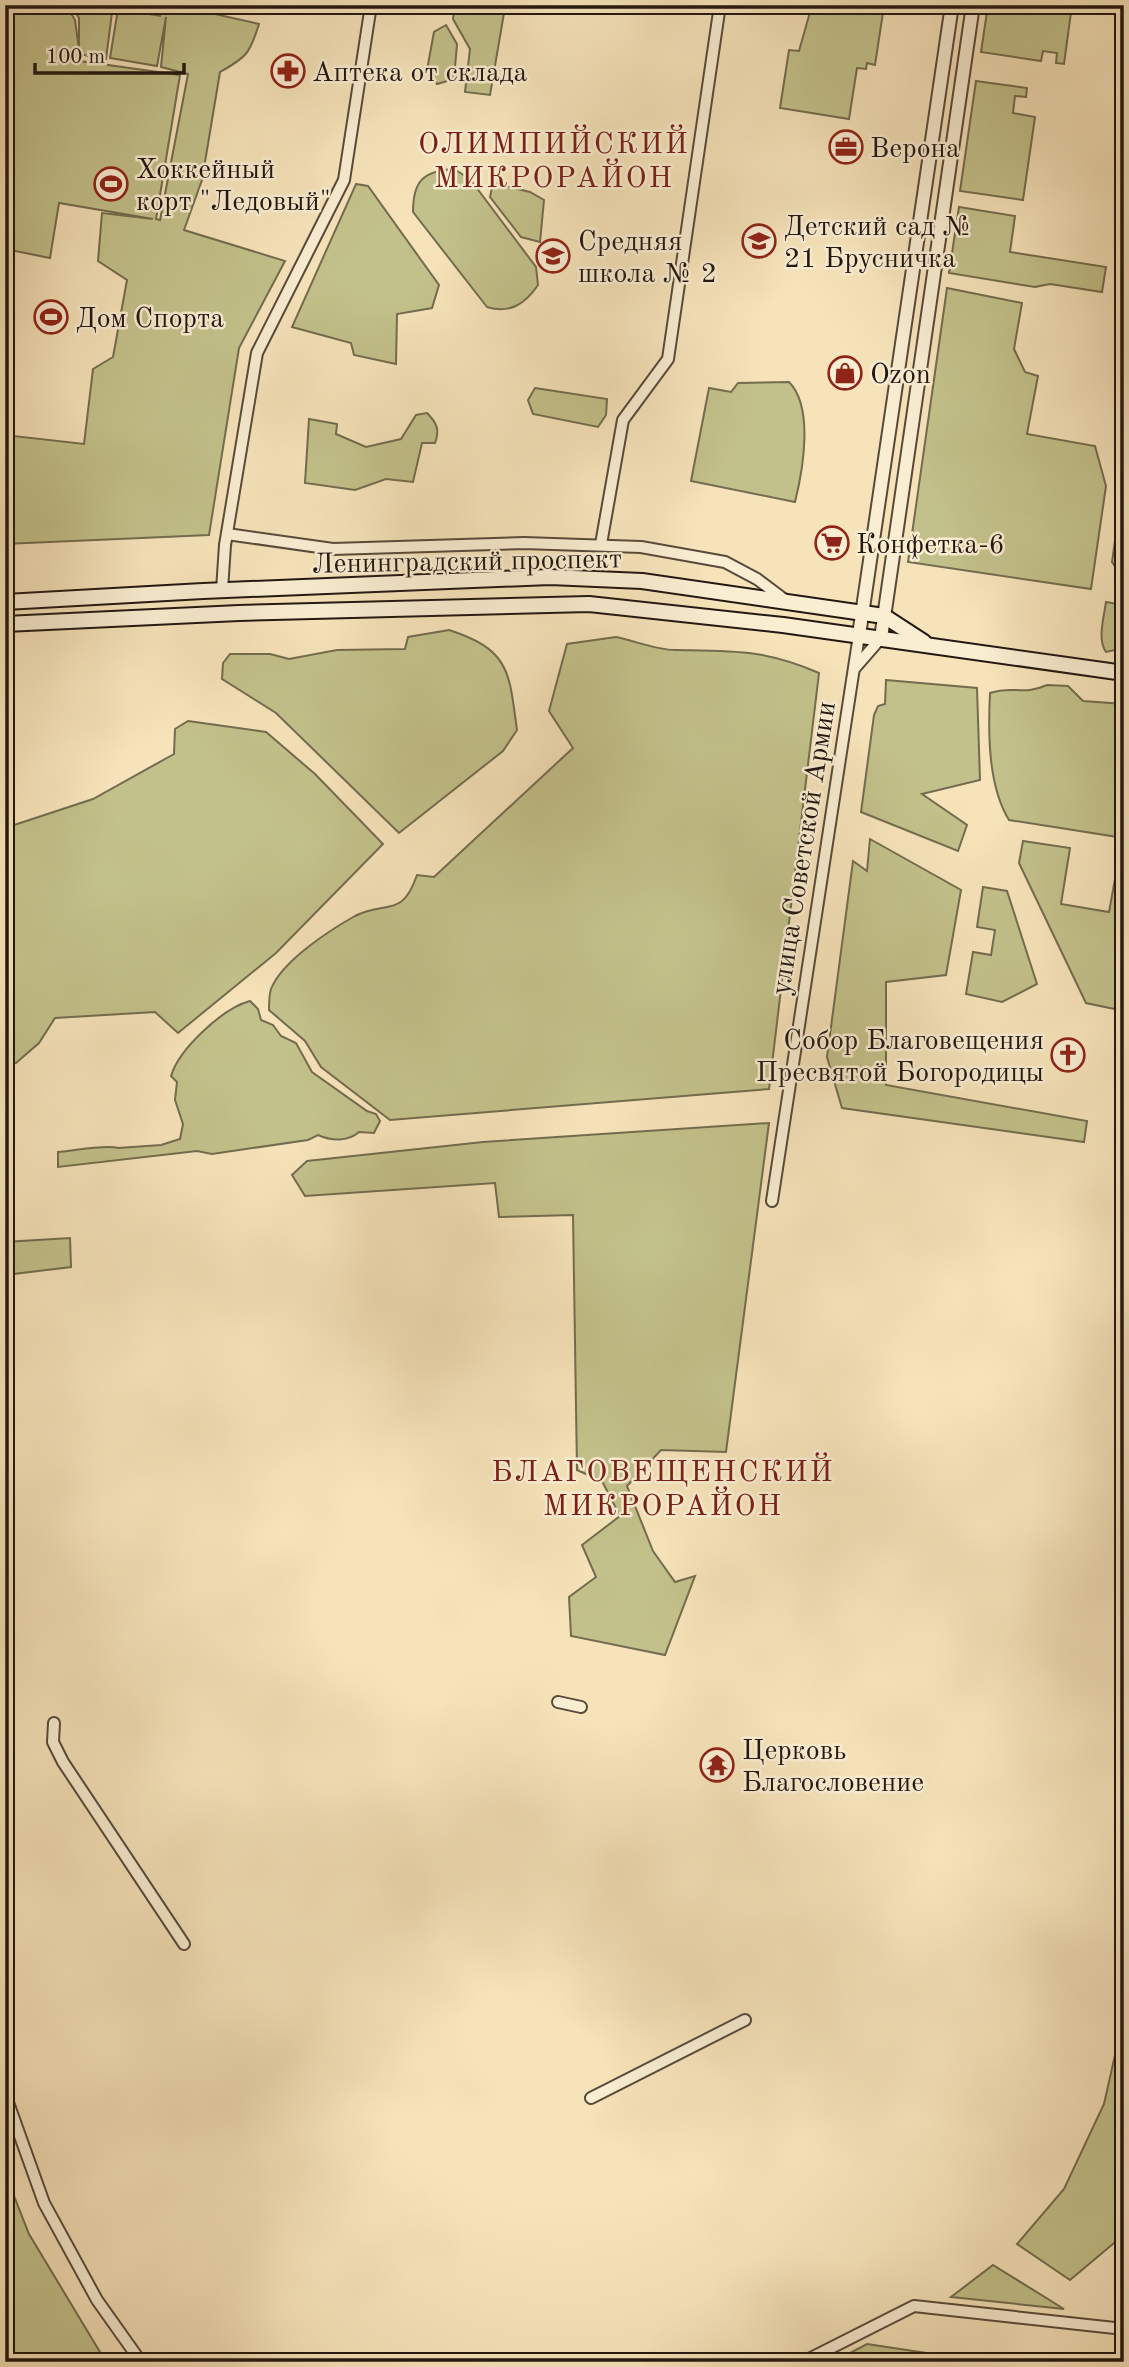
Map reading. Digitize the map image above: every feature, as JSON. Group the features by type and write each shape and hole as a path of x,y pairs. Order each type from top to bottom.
{"main road":[{"name":"Ленинградский проспект","path":"5,602 551,577 642,581 884,616 930,646"},
{"path":"203,591 205,615"},
{"name":"Ленинградский проспект","path":"5,624 205,615 589,604 859,635 1124,673"}],"street":[{"path":"222,590 227,534 257,353 344,180 371,5"},
{"path":"601,544 623,420 668,359 720,5"},
{"name":"улица Советской Армии","path":"772,1201 863,613 952,5"},
{"path":"881,638 972,5"},
{"path":"908,297 930,301"},
{"path":"227,534 333,549 524,542 601,544 688,553 725,562 757,579 787,602"},
{"name":"улица Советской Армии","path":"854,669 881,638"},
{"path":"558,1702 581,1706"},
{"path":"54,1723 54,1742 64,1762 184,1944"},
{"path":"591,2098 745,2020"},
{"path":"5,2094 44,2203 97,2300 141,2362"},
{"path":"803,2362 914,2306 1124,2329"}],"shaded area":[{"path":"5,5 66,5 75,20 79,49 79,18 71,5 113,5 106,59 79,54 80,61 180,75 156,219 160,220 188,74 161,67 166,17 157,66 110,58 118,9 161,16 132,8 133,5 175,5 259,24 246,53 220,72 202,180 184,230 285,261 239,348 209,535 5,544 5,435 84,444 93,369 113,357 127,280 98,261 102,213 153,219 59,203 50,258 5,249"},
{"path":"455,5 496,5 504,13 490,95 465,92 470,49 453,19"},
{"path":"812,5 884,6 875,65 867,63 866,69 857,68 849,119 780,108 789,50 799,51"},
{"path":"988,5 1072,5 1064,64 1056,63 1057,53 1043,51 1041,61 981,52"},
{"path":"446,25 457,44 454,79 437,84 427,70 434,32"},
{"path":"976,81 1027,88 1026,97 1015,96 1013,113 1035,117 1023,200 960,191"},
{"path":"454,169 470,179 536,267 538,285 516,306 503,309 487,307 413,212 415,192 422,180 435,172"},
{"path":"493,183 530,192 544,200 540,242 521,237 490,197"},
{"path":"356,184 368,186 439,285 432,308 397,314 396,364 354,355 351,343 292,327"},
{"path":"959,207 1015,216 1010,252 1106,267 1102,292 1050,284 1035,287 949,273"},
{"path":"947,288 1022,303 1014,349 1025,372 1038,376 1027,434 1095,446 1106,486 1091,589 908,562"},
{"path":"789,382 797,393 804,423 803,457 795,502 691,481 709,388 731,392 738,383"},
{"path":"535,388 607,399 606,415 598,427 533,414 528,400"},
{"path":"427,413 437,427 437,438 435,443 422,443 413,482 386,479 355,490 305,483 309,419 337,424 336,434 366,447 401,439 416,415"},
{"path":"1124,477 1124,580 1112,562"},
{"path":"1106,602 1124,605 1124,648 1106,652 1102,635"},
{"path":"449,630 485,646 496,655 503,666 512,693 517,730 503,751 399,833 276,713 222,679 223,663 230,654 270,654 289,659 337,650 405,649 408,637"},
{"path":"616,637 668,650 732,651 765,655 819,673 769,1089 390,1120 321,1067 305,1041 269,1010 271,989 285,968 320,938 366,911 399,903 411,889 417,875 434,877 573,748 549,711 567,644"},
{"path":"886,680 977,688 980,780 922,794 967,825 958,851 861,812 874,715 878,706 885,704"},
{"path":"1047,685 1068,686 1083,701 1124,704 1124,838 1009,820 993,775 989,725 990,693 1031,690"},
{"path":"188,721 266,732 315,774 383,844 276,953 178,1033 155,1012 55,1018 39,1043 16,1063 5,1062 5,828 93,799 174,754 175,729"},
{"path":"870,839 961,890 946,975 886,982 886,1085 1087,1121 1084,1142 842,1108 827,1057 853,861 867,871"},
{"path":"1023,841 1070,848 1061,904 1109,912 1119,857 1124,857 1124,1011 1086,1003 1019,863"},
{"path":"983,887 1007,891 1037,984 1002,1002 966,994 973,952 991,955 995,930 977,927"},
{"path":"250,1001 258,1009 261,1020 273,1025 281,1036 296,1043 312,1072 367,1111 376,1114 380,1121 374,1133 359,1132 350,1138 339,1140 318,1135 308,1140 212,1154 197,1151 58,1167 58,1152 98,1147 161,1145 180,1139 183,1124 175,1100 177,1082 171,1076 176,1065 203,1031 227,1012"},
{"path":"769,1123 726,1452 661,1450 627,1486 653,1551 675,1582 695,1576 665,1655 571,1636 569,1597 596,1577 582,1545 620,1516 602,1481 577,1470 573,1215 499,1217 495,1183 305,1196 292,1175 307,1161 483,1142"},
{"path":"70,1238 71,1267 5,1275 5,1242"},
{"path":"1124,2015 1124,2217 1120,2238 1070,2280 1017,2244 1064,2189 1104,2104"},
{"path":"5,2173 29,2234 106,2362 12,2362 5,2356"},
{"path":"993,2265 1064,2309 951,2297"},
{"path":"867,2344 986,2362 833,2362"}],"place":[{"name":"Аптека от склада","path":"288,71"},
{"name":"Верона","path":"846,147"},
{"name":"Хоккейный корт \"Ледовый\"","path":"111,184"},
{"name":"Детский сад № 21 Брусничка","path":"759,241"},
{"name":"Средняя школа № 2","path":"553,256"},
{"name":"Дом Спорта","path":"51,317"},
{"name":"Ozon","path":"845,373"},
{"name":"Конфетка-6","path":"832,543"},
{"name":"Собор Благовещения Пресвятой Богородицы","path":"1068,1055"},
{"name":"Церковь Благословение","path":"717,1765"}],"district":[{"name":"ОЛИМПИЙСКИЙ МИКРОРАЙОН","path":"554,160"},
{"name":"БЛАГОВЕЩЕНСКИЙ МИКРОРАЙОН","path":"663,1488"}]}
